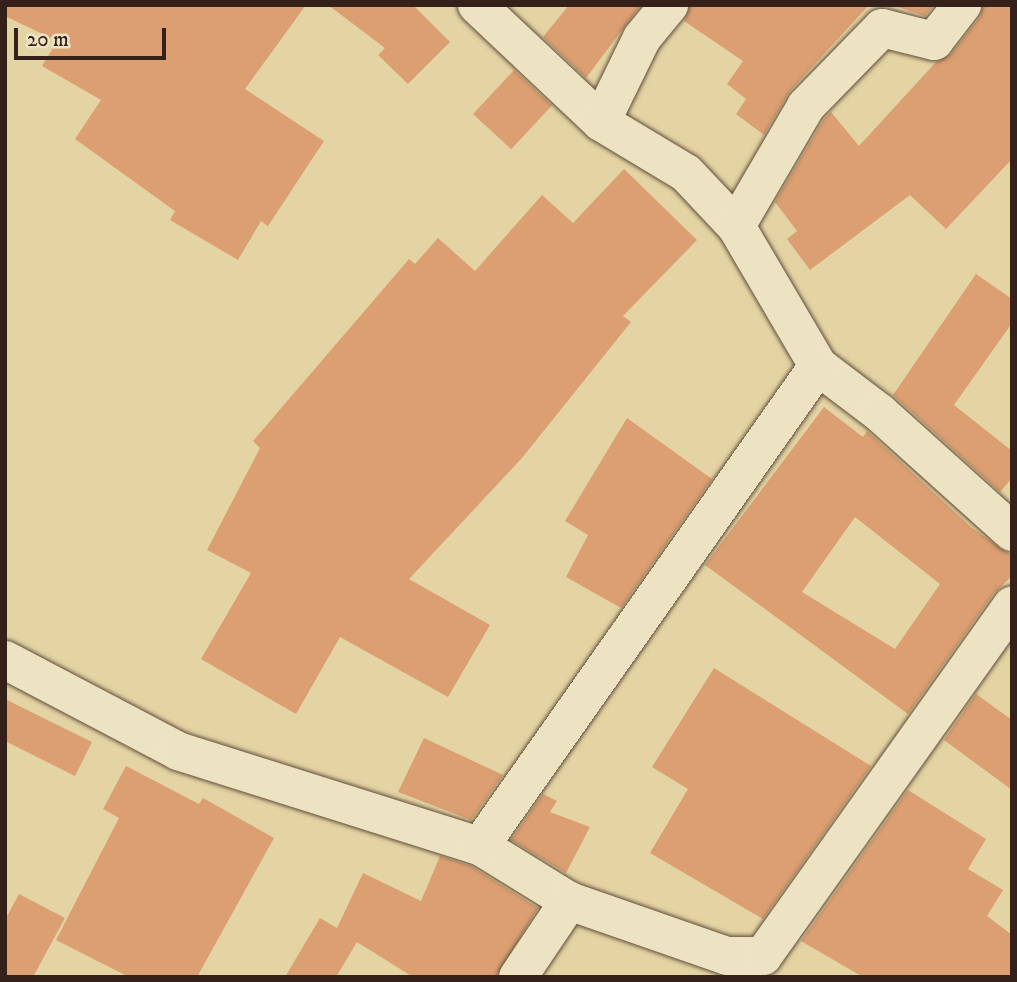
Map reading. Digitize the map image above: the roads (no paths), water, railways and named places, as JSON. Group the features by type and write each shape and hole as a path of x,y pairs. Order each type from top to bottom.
{"street":[{"path":"477,5 601,122 686,173 736,226 818,366 880,413 1012,532"},
{"path":"601,122 642,38 669,5"},
{"path":"736,226 806,106 881,29 934,41 962,5"},
{"path":"480,846 818,366"},
{"path":"5,660 178,751 480,846 569,901 727,956 763,956 1012,606"},
{"path":"518,977 569,901"}]}
